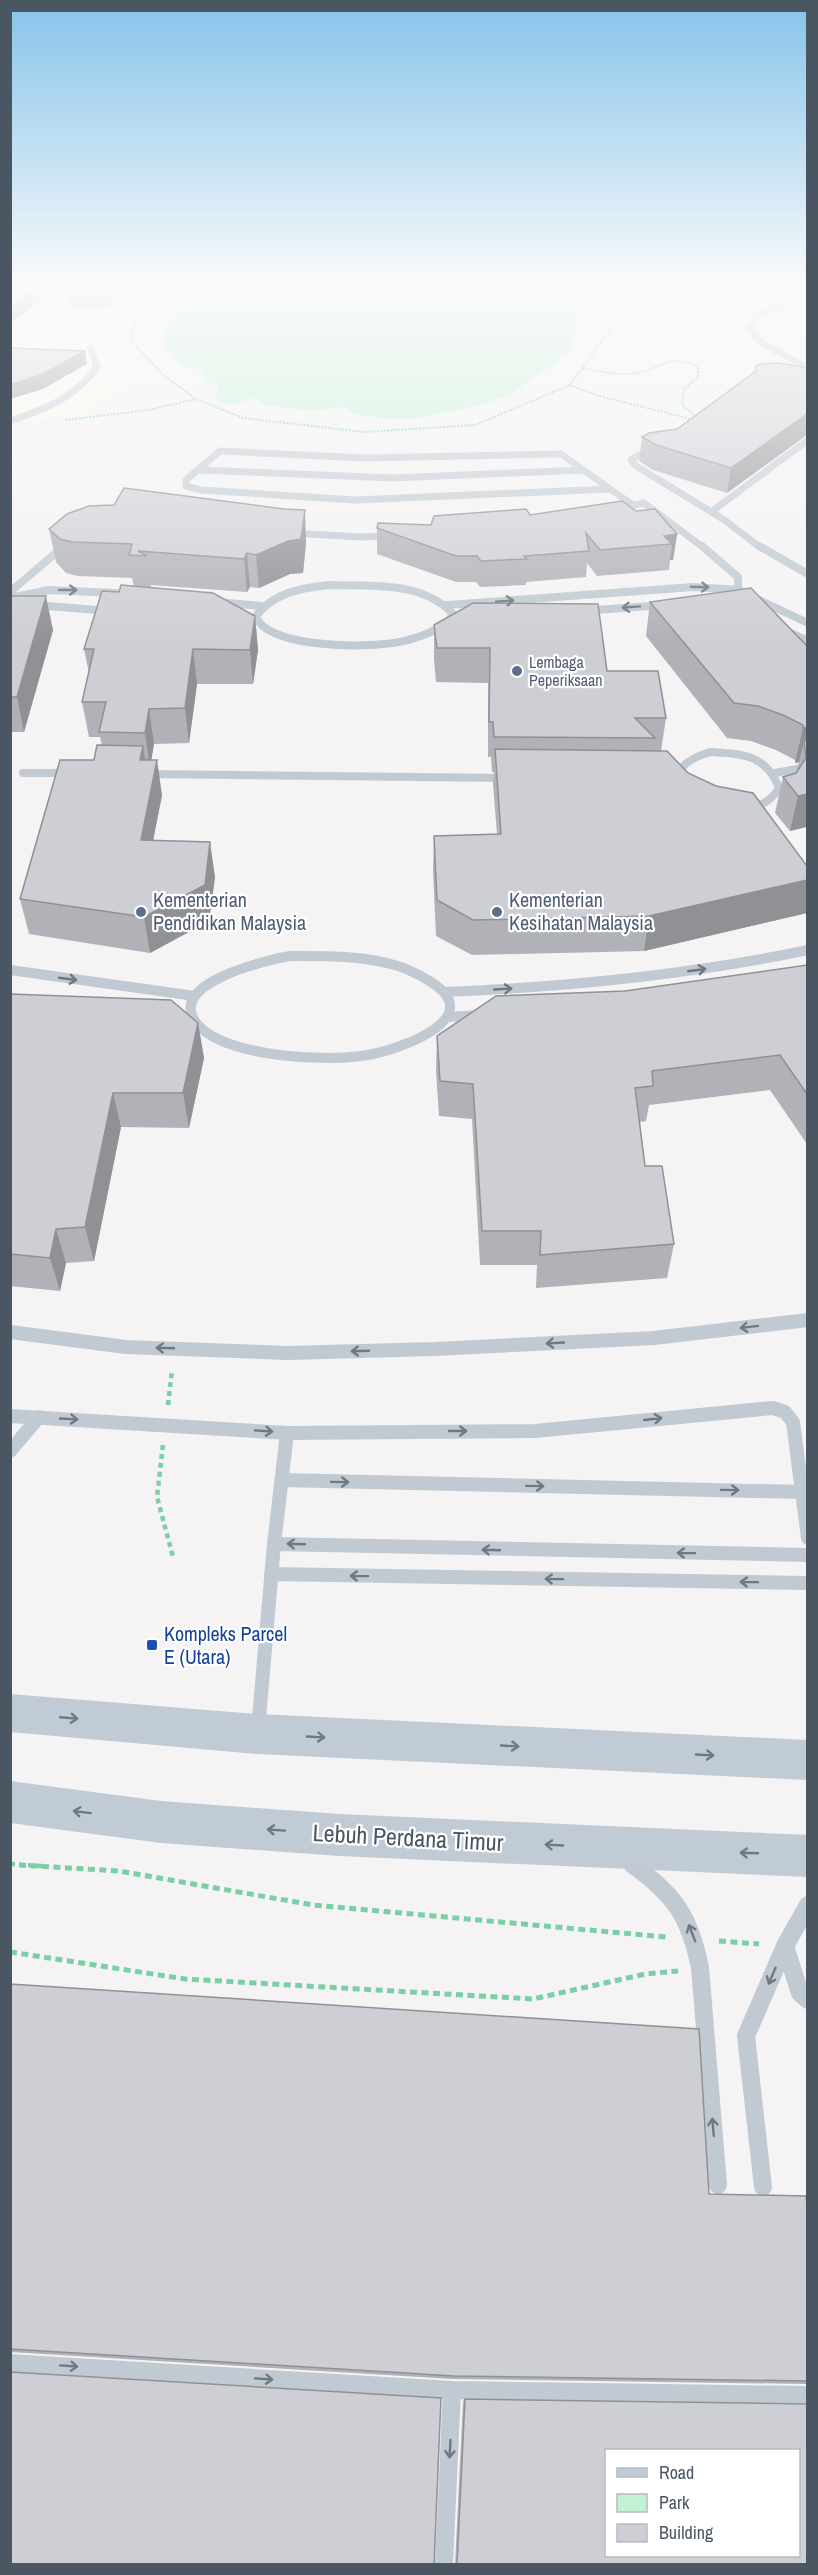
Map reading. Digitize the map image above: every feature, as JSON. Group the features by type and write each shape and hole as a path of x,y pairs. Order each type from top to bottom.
{"main road":[{"path":"10,1713 257,1734 807,1760"},
{"name":"Lebuh Perdana Timur","path":"10,1802 161,1822 328,1834 807,1856"}],"lane":[{"path":"10,421 54,406"},
{"path":"696,419 631,460 644,471 711,512 763,549 807,574"},
{"path":"711,512 807,440"},
{"path":"611,489 355,500 190,489 186,486 186,480 220,451 376,458 561,454 583,470 611,489 633,505"},
{"path":"199,470 393,478 583,470"},
{"path":"613,510 644,503 697,542 738,577 738,590"},
{"path":"285,533 360,537 402,536"},
{"path":"10,592 72,540"},
{"path":"259,624 255,617 262,606 290,592 329,585 397,588 433,598 447,605 694,587 738,590 807,622"},
{"path":"10,598 23,593 69,589 125,594"},
{"path":"205,601 262,606"},
{"path":"756,608 765,603"},
{"path":"576,611 678,604"},
{"path":"447,605 452,613 450,621"},
{"path":"10,613 47,606 116,612"},
{"path":"248,623 259,624 273,632 310,643 377,645 418,638 436,631 450,621 461,620"},
{"path":"778,626 807,640"},
{"path":"710,752 739,754 760,761 775,773 779,788 771,801 752,809 723,810 699,803 681,789 677,780 681,766 690,759 710,752"},
{"path":"775,773 807,766"},
{"path":"23,773 82,774"},
{"path":"130,774 513,778"},
{"path":"665,780 677,780"},
{"path":"444,992 600,983 747,964 807,950"},
{"path":"184,1021 196,1023 213,1035 262,1054 351,1058 376,1055 405,1046 429,1033 447,1017 450,1003 444,992 425,977 378,960 290,956 267,958 238,967 214,979 195,996 192,1010 196,1023"},
{"path":"10,970 195,996"},
{"path":"447,1017 489,1014"},
{"path":"10,1332 126,1347 287,1353 435,1349 654,1338 807,1320"},
{"path":"10,1416 287,1433 535,1431 773,1408 791,1415 793,1422 807,1538"},
{"path":"10,1451 39,1417"},
{"path":"257,1734 274,1544 287,1433"},
{"path":"282,1480 801,1492"},
{"path":"274,1544 807,1555"},
{"path":"272,1574 807,1583"},
{"path":"609,1847 662,1885 680,1905 695,1939 700,1968 718,2185"},
{"path":"763,2187 746,2036 785,1946 807,1905"},
{"path":"785,1946 800,1993 807,2000"},
{"path":"10,2363 452,2390 807,2395"},
{"path":"444,2565 452,2390"}],"path":[{"path":"62,420 165,406"},
{"path":"210,406 243,418 364,432 475,425 520,406"},
{"path":"642,406 696,419"},
{"path":"683,406 696,419"},
{"path":"173,1557 157,1497 175,1349"},
{"path":"10,1864 118,1871 313,1905 785,1946"},
{"path":"10,1952 185,1979 532,1999 645,1974 700,1968"}],"shaded area":[{"path":"11,406 93,406 80,414 11,423"}],"green space":[{"path":"269,406 475,406 413,419 386,419 355,414 344,407 312,411"}],"building":[{"path":"708,406 807,406 807,414 731,468 656,445 642,437 649,433 677,429"},
{"path":"124,488 305,510 301,539 288,541 256,555 247,553 244,559 138,551 147,556 129,555 132,544 72,542 60,539 49,529 67,514 75,511 89,506 114,505"},
{"path":"622,501 636,511 655,509 677,534 664,536 672,544 600,550 586,533 589,551 524,556 527,559 481,561 477,556 456,556 377,528 378,523 431,525 434,516 526,509 530,515"},
{"path":"121,585 213,593 255,616 250,650 193,649 185,708 149,709 145,733 99,732 106,702 82,702 94,649 84,649 102,591 119,592"},
{"path":"751,588 807,646 807,727 803,728 803,725 783,715 758,706 734,703 650,602"},
{"path":"10,596 46,596 17,697 10,697"},
{"path":"473,603 598,604 607,671 658,671 666,718 635,718 655,738 494,737 493,722 489,722 490,648 437,648 434,625"},
{"path":"807,740 807,794 798,796 783,777 796,773 806,758 804,741"},
{"path":"97,745 143,746 140,760 157,760 141,840 210,842 205,885 144,917 20,899 60,760 94,760"},
{"path":"495,749 667,751 688,773 716,786 753,793 807,866 807,880 649,916 473,920 437,900 434,836 501,834"},
{"path":"807,965 807,1094 780,1055 652,1071 653,1086 635,1088 645,1166 662,1166 674,1244 540,1255 541,1231 482,1231 473,1084 440,1081 437,1036 496,996 625,991"},
{"path":"10,994 171,1000 198,1023 183,1093 113,1093 85,1227 56,1229 50,1258 10,1254"},
{"path":"10,1984 699,2029 709,2194 806,2196 807,2381 454,2376 10,2349"},
{"path":"10,2372 441,2398 434,2565 10,2565"},
{"path":"465,2399 807,2404 807,2565 457,2565"}],"place":[{"name":"Lembaga Peperiksaan","path":"517,671"},
{"name":"Kementerian Pendidikan Malaysia","path":"141,912"},
{"name":"Kementerian Kesihatan Malaysia","path":"497,912"},
{"name":"Kompleks Parcel E (Utara)","path":"152,1645"}]}
